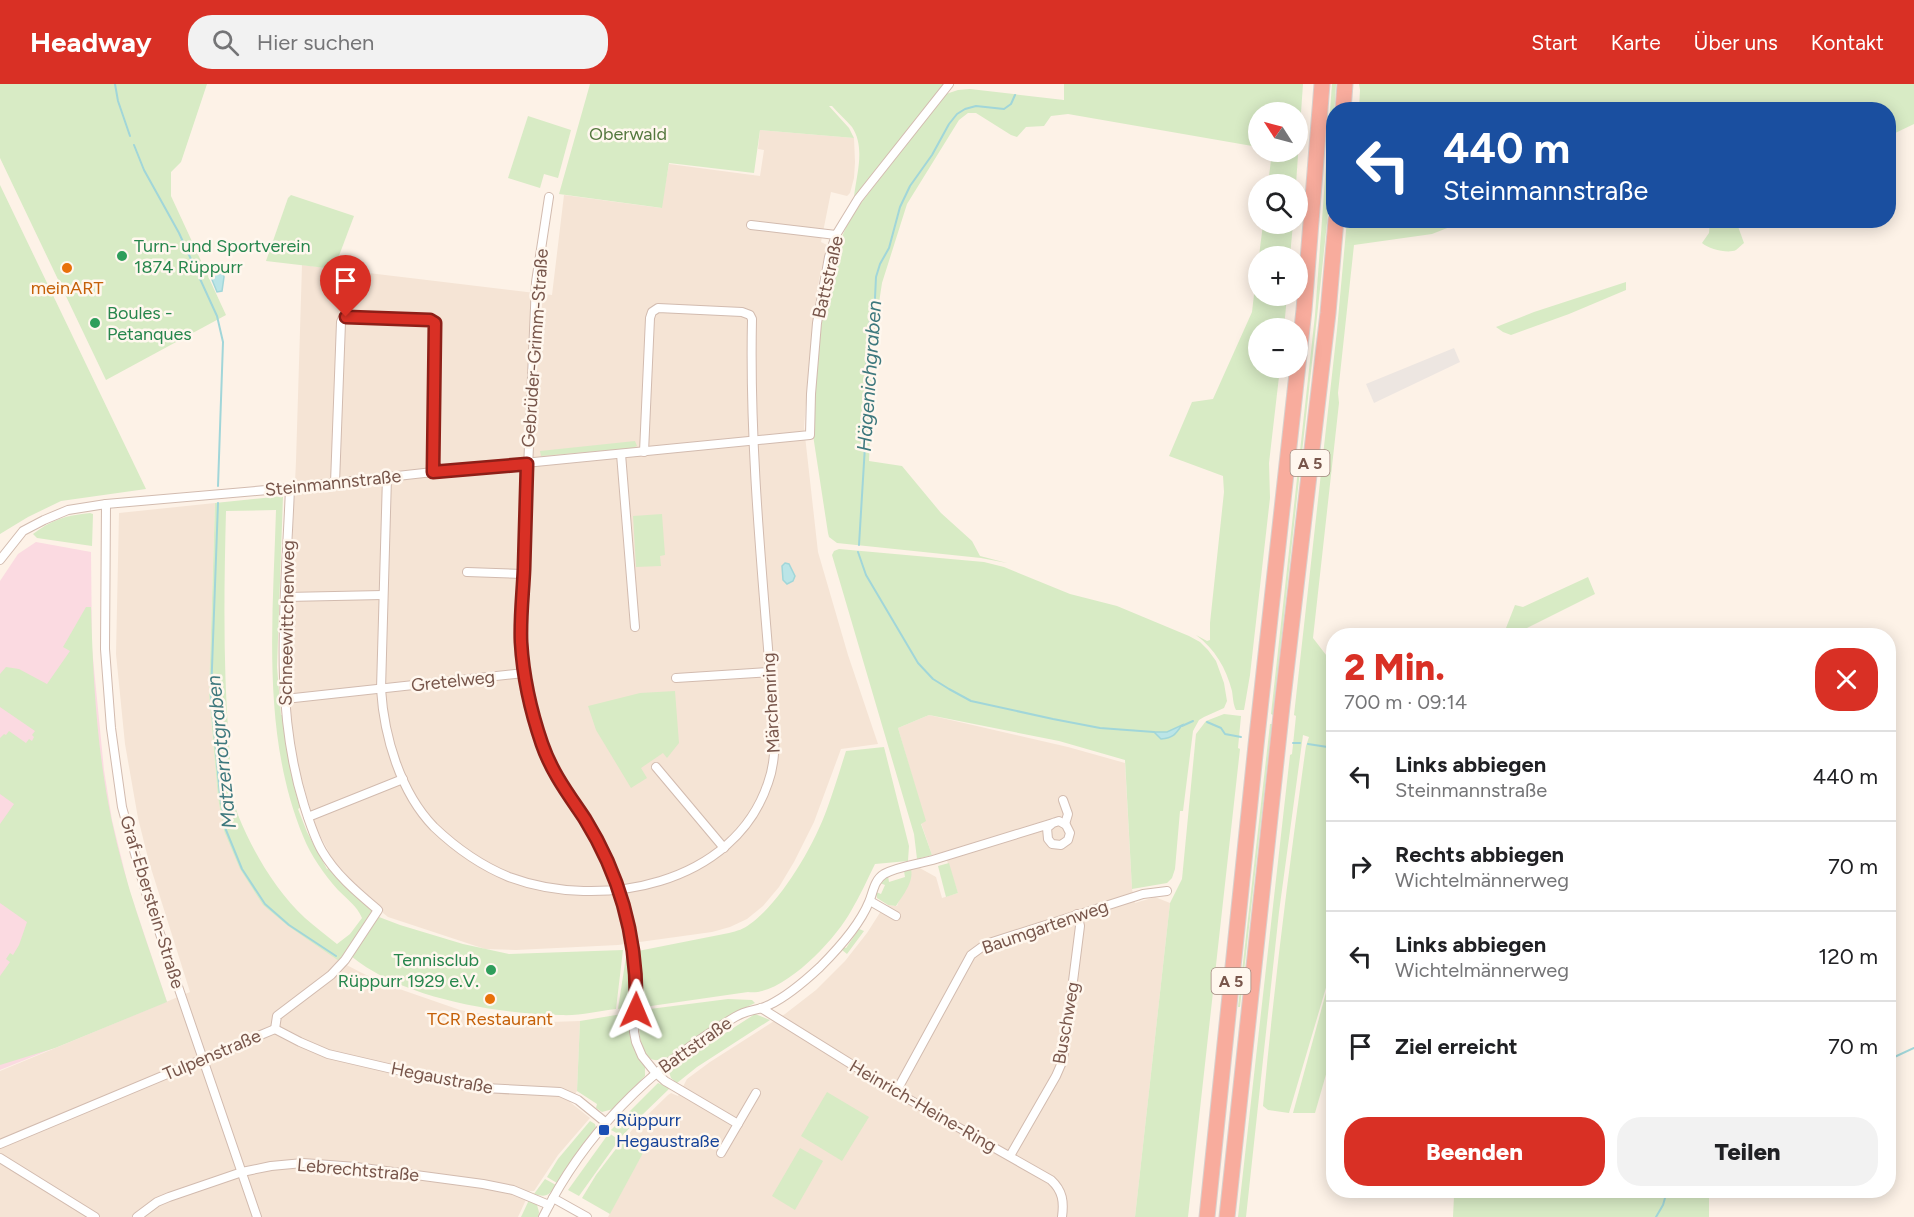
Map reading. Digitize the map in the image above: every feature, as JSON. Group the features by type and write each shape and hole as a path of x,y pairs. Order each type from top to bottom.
{"highway":[{"name":"A 5","path":"1206,1217 1305,310 1322,84"},
{"path":"1344,102 1345,84"},
{"name":"A 5","path":"1227,1217 1277,750 1328,313 1335,228"}],"street":[{"name":"Battstraße","path":"810,435 817,323 829,257 836,235 858,199 949,84"},
{"name":"Gebrüder-Grimm-Straße","path":"549,197 536,282 521,629 524,673 538,732 552,768 606,855 619,890 633,946 636,981 634,1032 638,1050 655,1072 674,1088 738,1124"},
{"path":"751,225 836,235"},
{"name":"Märchenring","path":"387,477 381,689 387,735 404,779 417,803 433,826 467,854 494,870 524,882 555,889 619,890 671,877 702,863 724,848 755,813 771,772 775,749 752,441 752,319 750,315 742,312 658,308 652,312 644,452"},
{"path":"335,483 343,317 430,320 435,323 433,472"},
{"name":"Steinmannstraße","path":"0,560 23,531 68,510 106,504 290,488 810,435"},
{"path":"621,454 634,627"},
{"name":"Schneewittchenweg","path":"290,488 283,670 294,769 308,817 323,853 337,873 378,910"},
{"name":"Graf-Eberstein-Straße","path":"106,504 105,649 111,728 122,807 138,868 257,1217"},
{"path":"467,572 523,574"},
{"path":"286,597 383,595"},
{"path":"675,678 770,672"},
{"name":"Gretelweg","path":"285,699 524,673"},
{"path":"656,766 724,848"},
{"path":"308,817 404,779"},
{"path":"1063,800 1068,814 1065,824"},
{"path":"1059,821 1070,830 1070,837 1066,842 1058,845 1050,842 1047,828 1053,823 1059,821"},
{"name":"Battstraße","path":"543,1217 551,1201 605,1122 655,1072 676,1056 736,1016 753,1008 761,1008 783,996 819,967 846,937 870,902 877,882 884,875 1053,823"},
{"name":"Baumgartenweg","path":"896,1092 971,955 976,950 986,944 1077,914 1143,894 1167,891"},
{"path":"870,902 896,916"},
{"name":"Tulpenstraße","path":"0,1144 275,1029 277,1016 331,975 345,960 378,910"},
{"name":"Buschweg","path":"1010,1156 1063,1060 1080,926 1077,914"},
{"name":"Heinrich-Heine-Ring","path":"761,1008 896,1092 1051,1180 1058,1186 1063,1199 1062,1217"},
{"name":"Hegaustraße","path":"275,1029 328,1054 451,1083 484,1088 560,1092 578,1100 605,1122"},
{"path":"721,1153 756,1093"},
{"path":"0,1158 95,1217"},
{"name":"Lebrechtstraße","path":"137,1217 157,1202 242,1172 303,1163 356,1167 500,1187 551,1201 587,1217"}],"shaded area":[{"path":"760,130 854,138 854,178 850,193 847,196 831,192 821,242 827,245 812,329 804,427 818,552 848,655 878,744 841,749 814,822 779,887 763,906 747,919 730,927 712,932 618,945 516,950 485,949 388,917 383,913 383,908 350,879 332,858 316,828 297,764 291,723 287,680 302,265 552,295 564,195 661,208 669,164 760,176 764,150 758,149"},
{"path":"1454,348 1460,362 1374,403 1366,384"},
{"path":"215,503 209,694 218,798 224,831 339,961 385,984 460,1010 498,1017 551,1022 580,1021 577,1091 570,1102 590,1118 558,1155 534,1191 530,1191 518,1217 0,1217 0,1071 190,992 149,862 138,818 125,744 116,654 119,513"},
{"path":"36,542 91,552 92,648 104,770 112,820 129,889 167,1002 0,1070 0,581 18,554"},
{"path":"929,715 1068,747 1125,763 1132,889 1135,903 1155,897 1170,903 1135,1217 608,1217 644,1150 628,1141 628,1135 632,1130 668,1095 671,1093 678,1096 687,1079 785,1014 816,990 845,961 881,911 884,912 888,905 897,906 911,869 918,867 936,877 942,898 958,893 944,852 932,855 921,823 925,821 898,728"}],"green space":[{"name":"Turn- und Sportverein 1874 Rüppurr","path":"0,84 207,84 181,162 171,172 171,196 226,315 106,380 0,158"},
{"name":"Oberwald","path":"590,84 944,84 854,197 859,162 856,135 850,124 832,106 829,106 849,128 854,138 760,130 754,173 669,163 662,208 559,194"},
{"path":"1064,84 1303,84 1302,102 1248,102 1248,145 1068,114 1051,116 1044,126 1026,127 1017,137 976,113 968,113 959,120 907,204 882,283 875,329 869,461 902,466 941,513 972,541 980,556 1007,563 981,558 837,543 829,537 828,533 813,435 818,343 836,250 848,223 946,94 970,89 1064,100"},
{"path":"1332,84 1336,84 1335,102 1331,102"},
{"path":"1359,84 1914,84 1914,124 1896,133 1896,102 1359,102"},
{"path":"528,116 571,130 558,178 544,174 540,188 508,178"},
{"path":"1271,162 1298,162 1297,174 1269,174"},
{"path":"1326,166 1326,228 1273,715 1271,714 1315,315"},
{"path":"0,185 146,489 61,501 0,534"},
{"path":"291,195 354,216 334,269 266,261"},
{"path":"1346,228 1447,228 1432,234 1354,245 1313,638 1326,655 1326,988 1289,1113 1268,1110 1263,1106 1272,1016 1282,926 1309,737 1303,735 1279,912 1246,1217 1238,1217 1290,755 1292,754 1296,716 1294,715"},
{"path":"1709,228 1739,228 1744,243 1736,250 1719,250 1702,243 1709,233"},
{"path":"1262,234 1292,234 1291,246 1260,246"},
{"path":"1626,282 1626,290 1511,335 1496,327 1534,312"},
{"path":"1253,306 1286,306 1285,318 1249,318"},
{"path":"1248,321 1248,378 1279,378 1269,463 1270,498 1244,710 1236,710 1230,683 1223,667 1209,646 1196,635 1207,641 1210,640 1224,492 1223,476 1169,456 1192,402 1213,399"},
{"path":"635,441 637,446 633,448 541,456 540,451"},
{"path":"283,496 277,667 281,715 283,715 301,807 298,809 307,832 327,869 331,867 373,912 339,961 288,926 263,905 240,869 224,831 218,798 209,694 215,503","holes":["276,510 272,634 275,717 290,797 303,836 314,858 328,878 355,906 362,918 350,934 337,944 294,907 266,870 238,815 231,780 225,656 226,511"]},
{"path":"93,514 92,546 37,538 33,534 60,519"},
{"path":"662,514 665,555 660,556 661,566 636,567 633,516"},
{"path":"839,549 984,562 1004,567 1070,594 1117,606 1189,636 1208,650 1216,661 1224,683 1227,701 1224,708 1199,720 1193,731 1183,811 1180,811 1175,869 1172,878 1167,883 1132,889 1125,760 1059,741 929,715 898,728 926,821 921,824 932,855 917,859 914,834 832,555"},
{"path":"1588,577 1595,594 1527,628 1506,628 1515,605 1523,607"},
{"path":"86,607 91,607 97,715 112,822 130,890 167,1002 55,1048 0,1065 0,976 10,962 6,959 10,953 13,955 19,945 27,922 0,903 0,824 14,804 0,794 0,738 9,731 26,743 29,739 32,741 35,731 0,707 0,674 6,667 19,669 47,684 70,651 63,647"},
{"path":"675,691 679,743 667,758 663,753 641,768 647,778 631,788 596,730 588,706 640,693"},
{"path":"1224,714 1241,716 1238,748 1240,749 1188,1217 1135,1217 1170,903 1182,879 1196,734 1206,721"},
{"path":"1270,724 1272,724 1240,1007 1238,1007"},
{"path":"884,747 909,846 908,861 875,864 844,923 807,964 776,985 762,991 644,1007 640,1005 638,951 729,933 750,924 762,914 785,887 814,839 827,809 846,751"},
{"path":"949,863 958,893 946,897 938,866"},
{"path":"911,869 909,884 896,906 888,905 877,898 876,892 881,894 885,885 880,883 888,876 889,882 905,877 904,871"},
{"name":"Tennisclub Rüppurr 1929 e.V.","path":"379,917 463,944 509,954 623,950 616,1009 568,1015 508,1011 451,1001 396,983 372,971 351,956"},
{"path":"859,929 864,931 847,954 842,950 846,948"},
{"path":"629,949 632,1006 618,1009 627,950"},
{"path":"1326,993 1326,1074 1315,1113 1293,1113"},
{"path":"728,999 752,1000 755,1003 732,1014 665,1059 649,1058 645,1053 640,1036 640,1011"},
{"path":"628,1013 632,1016 632,1041 645,1067 645,1076 613,1109 602,1112 596,1108 597,1104 577,1091 580,1021"},
{"path":"755,1014 770,1020 697,1067 677,1083 671,1078 669,1072"},
{"path":"658,1083 670,1088 622,1136 611,1130"},
{"path":"827,1092 869,1117 842,1161 801,1136"},
{"path":"590,1121 595,1124 596,1128 557,1183 547,1177 558,1159"},
{"path":"609,1133 619,1140 579,1196 568,1190"},
{"path":"622,1141 643,1153 610,1214 582,1198"},
{"path":"800,1148 823,1161 795,1210 772,1196"},
{"path":"545,1179 556,1185 554,1188 545,1196 534,1194"},
{"path":"1454,1198 1709,1198 1709,1217 1453,1217"},
{"path":"529,1200 537,1205 538,1217 521,1217"}],"water":[{"path":"207,264 222,265 224,277 222,291 217,292"},
{"path":"785,563 789,564 795,576 793,581 787,584 783,580 782,566"},
{"path":"1182,725 1175,734 1168,738 1161,739 1154,732 1167,732"}],"waterway":[{"name":"Matzerrotgraben","path":"115,84 118,101 130,136"},
{"name":"Hägenichgraben","path":"859,545 867,413 865,389 869,326 880,264 889,248 900,207 910,186 932,155 949,124 957,114 965,109 976,106 1004,109 1011,104 1015,95"},
{"name":"Matzerrotgraben","path":"134,145 144,170 179,233 217,316 223,342 218,486"},
{"name":"Matzerrotgraben","path":"218,503 211,695 220,795 226,830 242,869 265,904 289,925 336,956"},
{"name":"Hägenichgraben","path":"858,552 866,575 918,663 933,679 949,689 971,701 1053,719 1100,728 1154,732"},
{"name":"Hägenichgraben","path":"1182,726 1193,721"},
{"path":"1207,722 1221,728 1225,734 1241,737"},
{"path":"1293,743 1300,743"},
{"path":"1308,744 1326,747"},
{"path":"1896,1056 1914,1048"},
{"path":"1656,1217 1665,1198"}],"place":[{"name":"Turn- und Sportverein 1874 Rüppurr","path":"122,256"},
{"name":"meinART","path":"67,268"},
{"name":"Boules - Petanques","path":"95,323"},
{"name":"Tennisclub Rüppurr 1929 e.V.","path":"491,970"},
{"name":"TCR Restaurant","path":"490,999"},
{"name":"Rüppurr Hegaustraße","path":"604,1130"}],"route":[{"path":"346,317 430,320 435,323 433,472 527,464 521,642 528,694 538,732 552,768 561,786 606,855 619,890 633,946 636,1010"}]}
